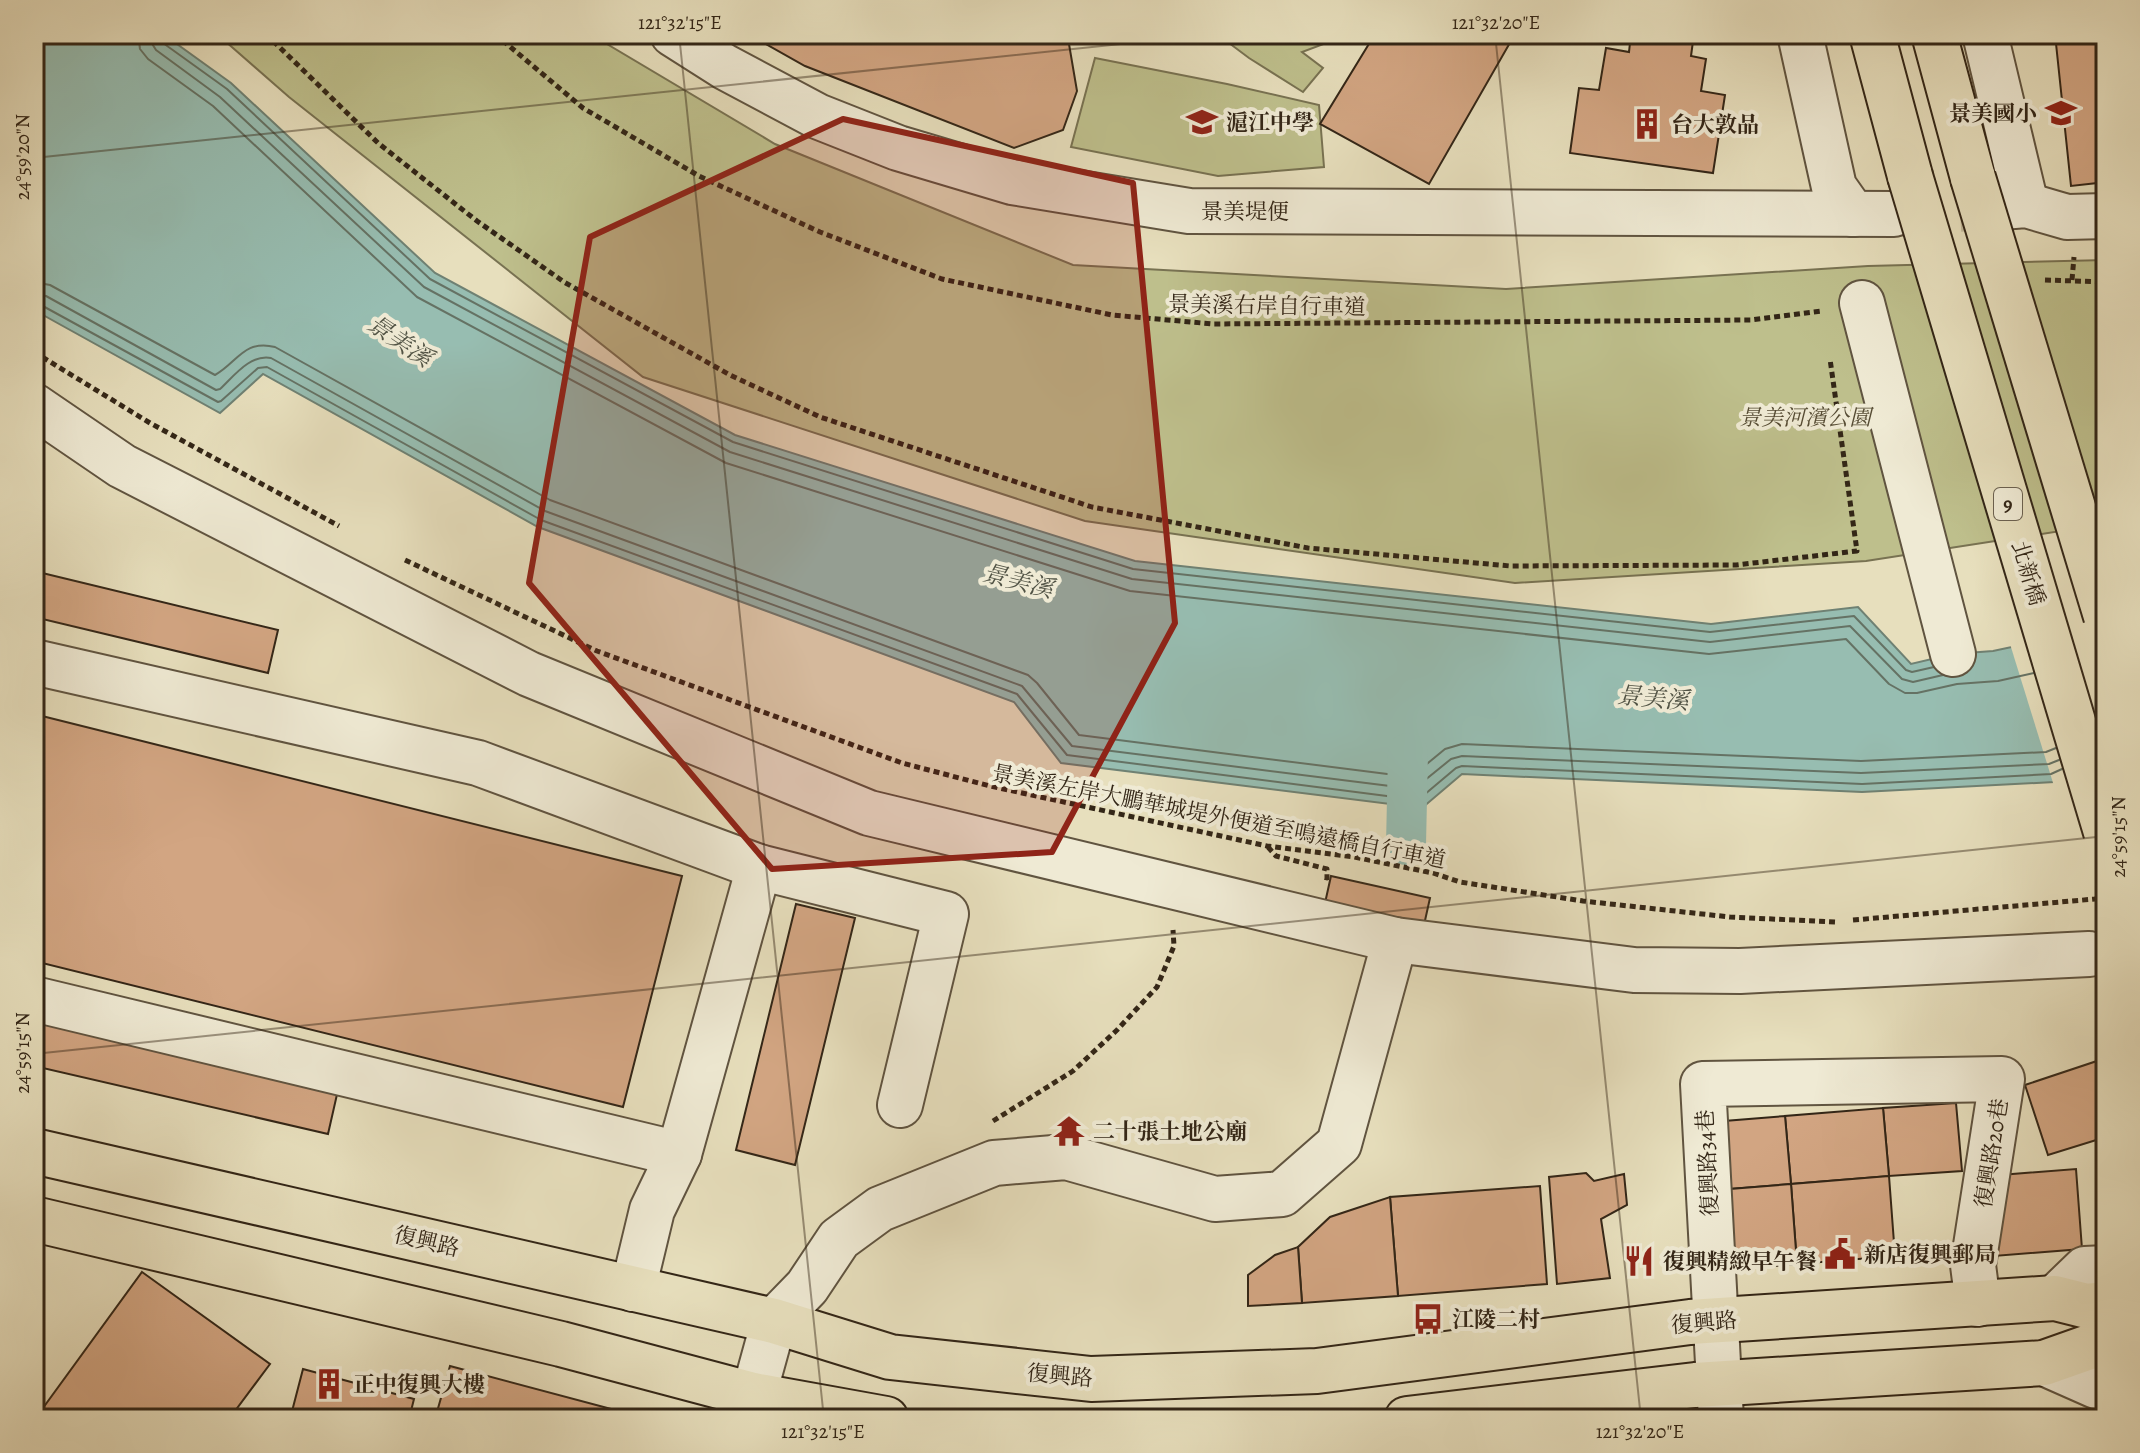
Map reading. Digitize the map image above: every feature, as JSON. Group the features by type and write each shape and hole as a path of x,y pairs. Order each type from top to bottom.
{"main road":[{"name":"9","path":"1872,34 1886,202"},
{"path":"1934,34 2000,197 2106,616"},
{"name":"北新橋","path":"1886,202 2106,832"},
{"name":"復興路","path":"34,1151 774,1321 890,1357 1091,1379 1317,1371 1715,1320 2055,1298 2087,1306 2106,1304"},
{"path":"34,1219 545,1340 750,1407 886,1419"},
{"path":"1407,1419 1695,1385 1720,1402 2044,1363 2106,1344"}],"street":[{"name":"景美堤便","path":"673,34 725,67 817,116 898,148 1012,182 1189,211 1886,202"},
{"path":"1800,34 1834,187 1886,202"},
{"path":"1985,34 2000,197 2067,217 2106,216"},
{"path":"1862,303 1953,654"},
{"path":"34,406 122,466 529,674 869,813 1395,940 1634,970 1740,971 2089,954"},
{"path":"34,662 478,763 759,867 946,914 900,1105"},
{"path":"633,1289 652,1210 679,1154 759,867"},
{"path":"750,1407 774,1321 807,1287 839,1239 880,1209 994,1163 1066,1157 1215,1199 1282,1194 1339,1144 1395,940"},
{"path":"34,999 679,1154"},
{"name":"復興路20巷","path":"1876,1081 2002,1079 1973,1265 1978,1304"},
{"name":"復興路34巷","path":"1715,1320 1703,1084 1876,1081"},
{"path":"2055,1298 2085,1269 2106,1268"},
{"path":"1715,1320 1720,1402"},
{"path":"2044,1363 2096,1386 2106,1385"}],"path":[{"path":"266,34 378,143 477,221 564,282 730,375 820,417 1092,507 1308,548 1510,566 1736,565 1857,551 1830,356"},
{"name":"景美溪右岸自行車道","path":"495,34 583,108 699,176 820,232 942,279 1112,315 1213,324 1751,320 1862,303"},
{"path":"2072,280 2075,249"},
{"path":"2042,280 2106,282"},
{"path":"34,352 150,423 346,530"},
{"name":"景美溪左岸大鵬華城堤外便道至鳴遠橋自行車道","path":"402,559 597,651 902,763 990,786 1267,846 1354,857 1433,873 1460,882 1583,901 1730,917 1838,922"},
{"path":"1267,846 1276,856 1327,869 1327,878"},
{"path":"1853,920 2106,896"},
{"path":"1117,1030 1157,987 1174,946"}],"highlighted area":[{"path":"843,119 1133,183 1175,623 1052,852 772,869 529,583 590,237"}],"green space":[{"name":"景美河濱公園","path":"217,34 590,34 775,144 1073,265 1506,289 1868,266 2106,260 2106,524 1866,561 1515,583 1085,521 643,377 289,97"},
{"path":"1217,34 1350,34 1302,52 1323,68 1303,92"},
{"path":"1095,58 1319,105 1324,167 1218,176 1071,147"}],"water":[{"name":"景美溪","path":"34,34 163,34 231,83 435,273 735,435 1135,561 1711,624 1858,607 1911,664 1953,654 1993,651 2106,627 2054,782 1862,792 1462,774 1422,808 1061,763 1014,702 538,527 263,374 220,413 34,310"}],"pier":[{"path":"2106,623 2106,763 2054,786 2010,644"}],"building":[{"path":"748,34 1057,34 1069,44 1077,91 1063,130 1014,148 805,66"},
{"path":"1375,34 1515,34 1429,184 1320,124"},
{"name":"台大敦品","path":"1631,34 1694,34 1691,56 1706,59 1701,91 1725,95 1713,173 1570,153 1579,88 1599,90 1606,48 1629,52"},
{"path":"2055,34 2106,34 2106,182 2071,186"},
{"path":"34,571 278,630 268,673 34,617"},
{"path":"34,714 682,876 623,1107 34,961"},
{"path":"1331,876 1430,898 1424,925 1325,903"},
{"path":"796,904 855,918 795,1165 736,1150"},
{"path":"34,1020 338,1090 328,1134 34,1066"},
{"path":"2106,1058 2106,1137 2048,1155 2025,1085"},
{"path":"1956,1103 1962,1171 1889,1176 1883,1108"},
{"path":"1883,1108 1889,1176 1791,1184 1785,1116"},
{"path":"1785,1116 1791,1184 1692,1192 1687,1124"},
{"path":"2076,1169 2082,1249 1994,1256 1988,1176"},
{"path":"1586,1173 1594,1181 1624,1174 1627,1205 1601,1219 1610,1278 1557,1284 1549,1177"},
{"path":"1889,1176 1895,1256 1797,1264 1791,1184"},
{"path":"1791,1184 1797,1264 1698,1272 1692,1192"},
{"path":"1540,1186 1547,1284 1398,1296 1390,1197"},
{"path":"1390,1197 1398,1296 1302,1303 1298,1247 1330,1217"},
{"path":"1298,1247 1302,1303 1248,1306 1248,1275 1275,1255"},
{"path":"142,1272 270,1364 229,1419 35,1419"},
{"path":"450,1366 645,1418 435,1419"},
{"name":"正中復興大樓","path":"303,1369 414,1399 409,1419 290,1419"},
{"path":"1938,1414 1938,1419 1828,1419"}],"waterway":[{"path":"1406,845 1408,753"}],"tunnel":[{"path":"1894,214 2002,207"}],"place":[{"name":"景美國小","path":"2061,113"},
{"name":"滬江中學","path":"1202,122"},
{"name":"台大敦品","path":"1647,124"},
{"name":"二十張土地公廟","path":"1069,1131"},
{"name":"新店復興郵局","path":"1840,1254"},
{"name":"復興精緻早午餐","path":"1639,1261"},
{"name":"江陵二村","path":"1428,1319"},
{"name":"正中復興大樓","path":"329,1384"}]}
